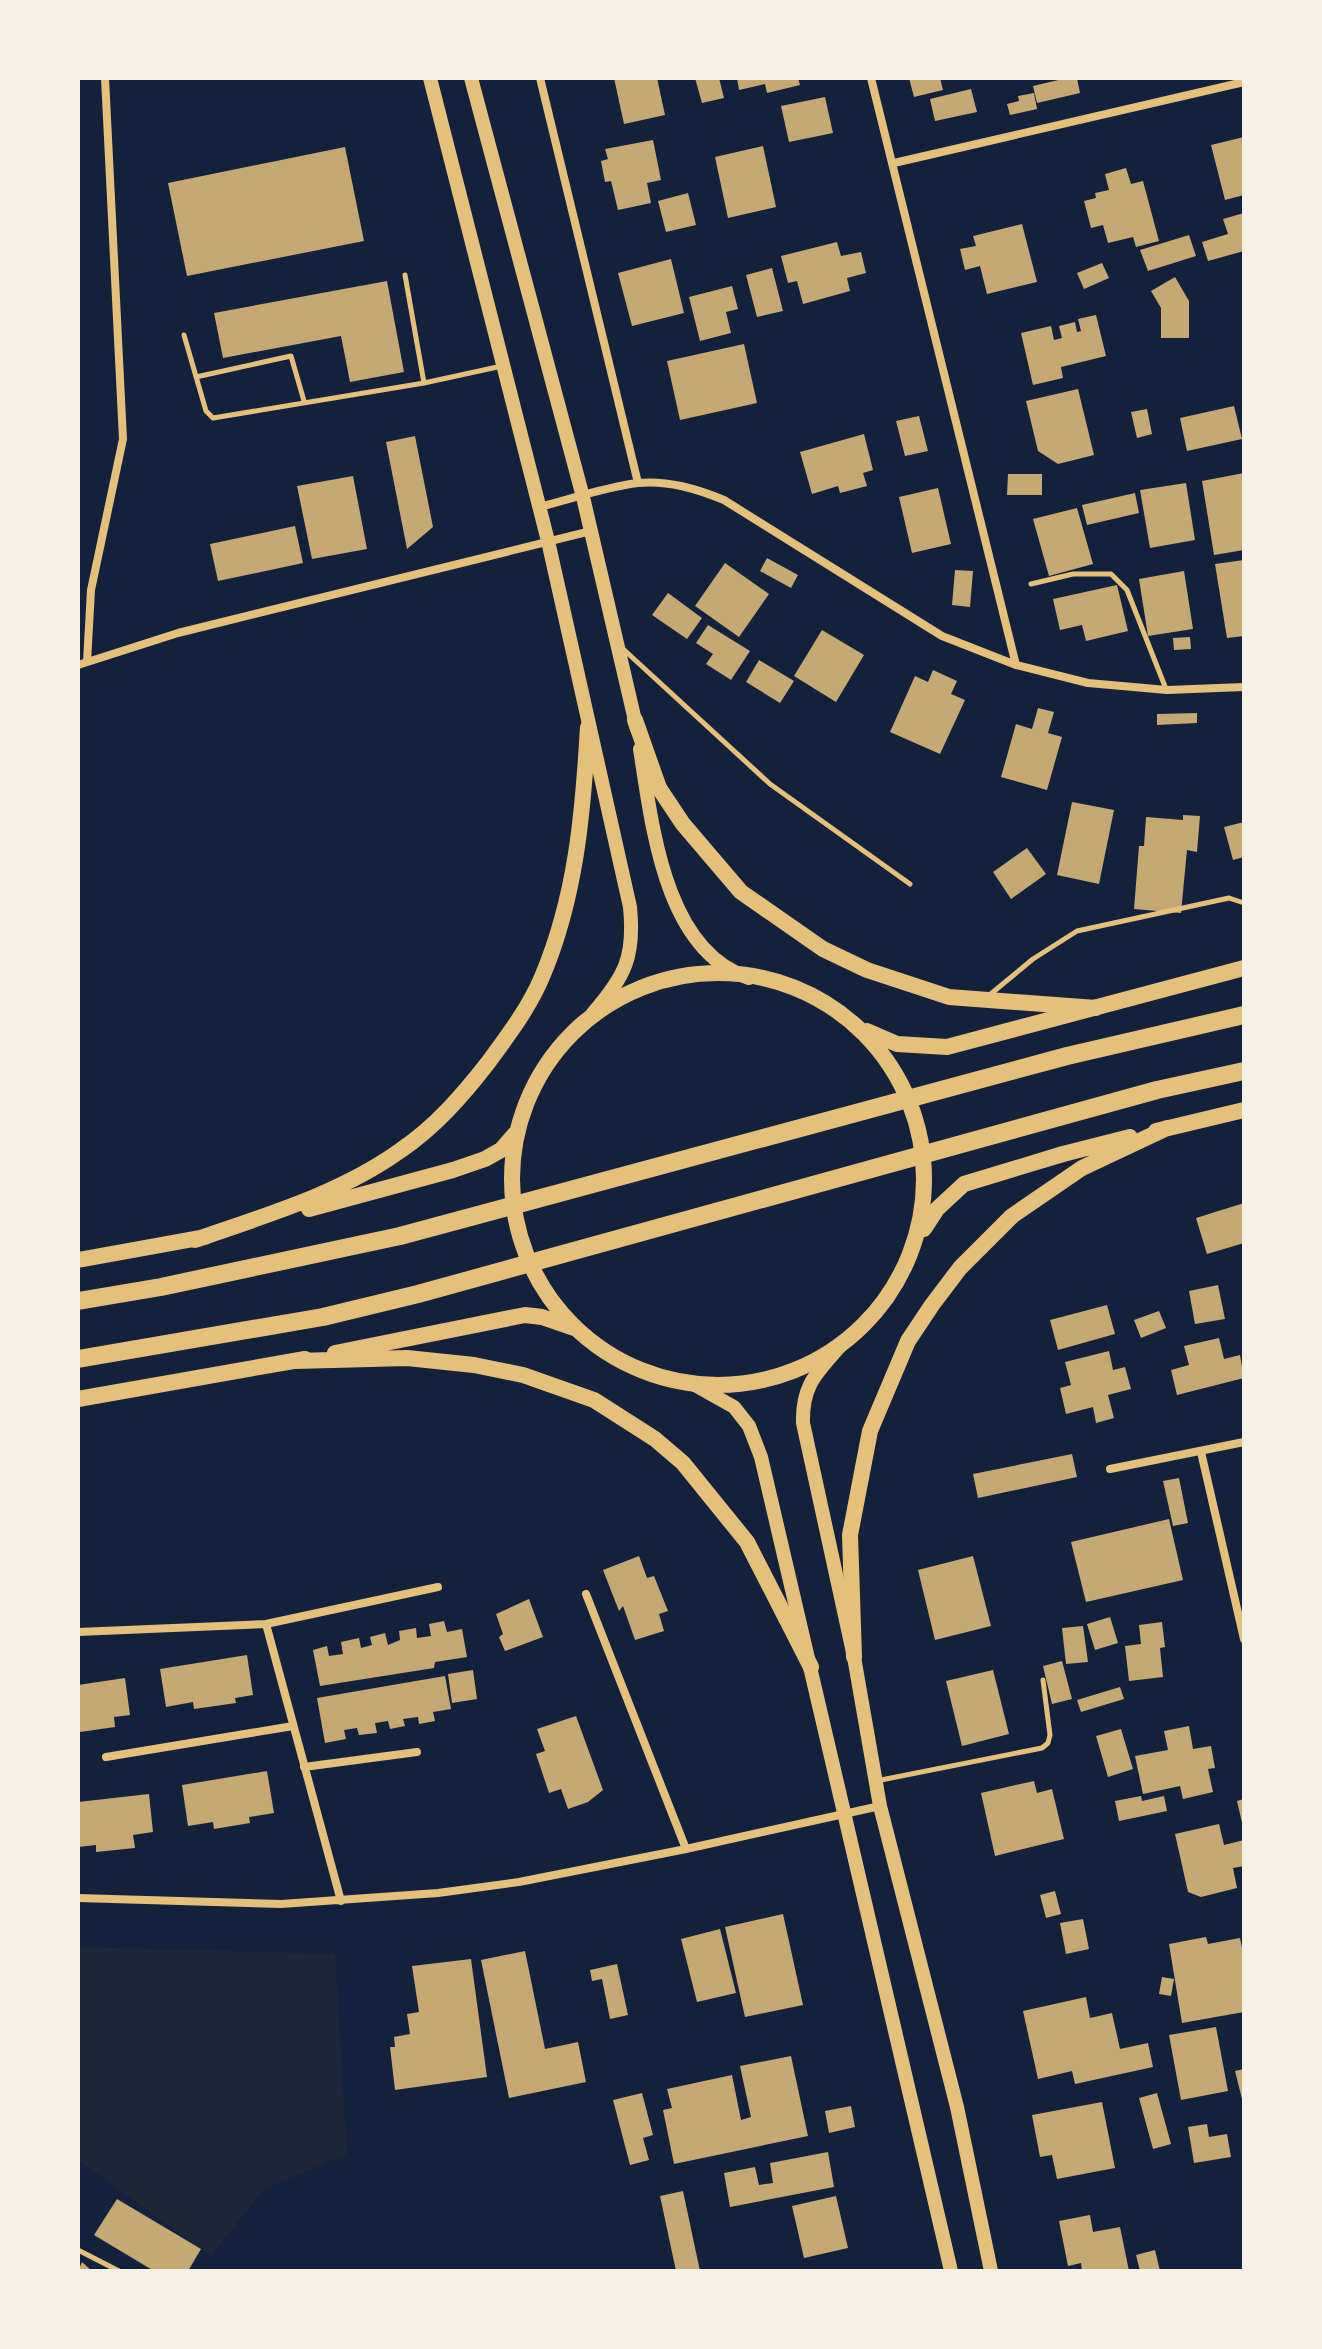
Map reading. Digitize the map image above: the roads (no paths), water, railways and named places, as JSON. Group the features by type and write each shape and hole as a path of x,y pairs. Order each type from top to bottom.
{"highway":[{"path":"635,720 664,797 683,824 741,892 823,949 867,970 949,997 1096,1008"},
{"path":"195,1240 318,1196 401,1150 446,1113 486,1065 512,1031 541,979 560,927 572,885 584,805 588,727"},
{"path":"849,1018 875,1043 896,1072 912,1104 922,1138 925,1185 915,1244 903,1273 886,1300 865,1324 841,1345 815,1361 771,1378 724,1385 693,1384 630,1366 576,1329 552,1302 533,1272 520,1240 512,1205 510,1170 515,1134 525,1101 541,1070 562,1042 593,1013 635,990 661,980 715,972 749,978 799,991 849,1018 873,1035 897,1044 947,1047 1244,968"},
{"path":"78,1301 176,1284 400,1236 1067,1056 1244,1015"},
{"path":"78,1359 323,1317 418,1294 1157,1090 1244,1071"},
{"path":"915,1244 937,1209 964,1184 1063,1154 1244,1110"},
{"path":"854,1657 850,1535 870,1431 908,1341 960,1268 1012,1216 1082,1168 1167,1128"},
{"path":"78,1260 195,1240 453,1170 501,1150 515,1134"},
{"path":"78,1399 295,1361 517,1316 542,1317 576,1329"},
{"path":"295,1361 407,1358 474,1365 523,1375 594,1400 655,1439 692,1475 747,1542 811,1667"}],"main road":[{"path":"430,78 548,541 630,907 630,954 623,974 593,1013"},
{"path":"471,78 583,497 671,891 685,925 710,957 749,978"},
{"path":"841,1345 806,1389 803,1413 808,1453 854,1657 880,1806 957,2107 991,2271"},
{"path":"693,1384 734,1407 749,1426 761,1457 951,2271"}],"street":[{"path":"105,78 123,439 91,590 82,664 178,633 591,531"},
{"path":"540,78 638,483"},
{"path":"871,78 1016,665"},
{"path":"894,163 1244,82"},
{"path":"539,507 638,483 693,488 724,500 942,636 1016,665 1088,683 1167,690 1244,687"},
{"path":"1110,1469 1244,1442"},
{"path":"1201,1452 1244,1639"},
{"path":"78,1632 266,1624 438,1587"},
{"path":"586,1594 686,1849"},
{"path":"266,1624 341,1901"},
{"path":"106,1757 293,1726"},
{"path":"304,1767 417,1752"},
{"path":"78,1898 281,1904 438,1893 519,1882 880,1806"}],"lane":[{"path":"405,275 424,383"},
{"path":"184,335 206,411 213,418 424,383 503,366"},
{"path":"196,377 291,356 304,401"},
{"path":"1031,584 1073,574 1111,574 1127,590 1167,690"},
{"path":"618,645 770,784 910,884"},
{"path":"983,999 1033,959 1077,931 1229,898 1244,903"},
{"path":"875,1781 1042,1748 1048,1743 1050,1735 1043,1680"},
{"path":"78,2250 119,2271"}]}
